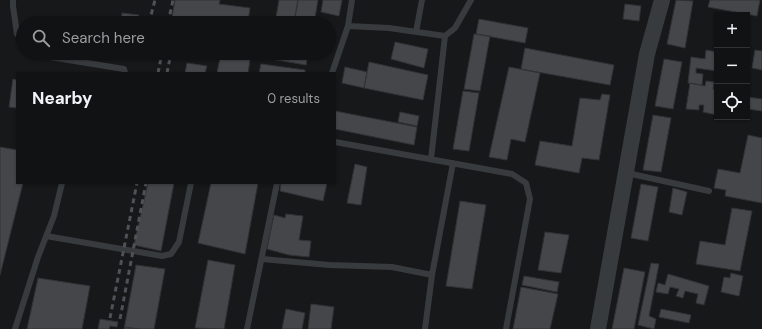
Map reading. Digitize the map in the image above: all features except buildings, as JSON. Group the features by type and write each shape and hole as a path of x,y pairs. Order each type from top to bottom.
{"street":[{"path":"598,329 647,54 662,0"}],"lane":[{"path":"14,0 13,6 16,27"},
{"path":"332,72 348,26 352,0"},
{"path":"416,32 422,0"},
{"path":"431,159 445,36 455,28 471,0"},
{"path":"348,26 389,28 445,36"},
{"path":"68,60 124,69 125,72"},
{"path":"336,142 512,174 526,182 530,198 506,329"},
{"path":"425,329 432,275 453,164"},
{"path":"626,173 709,191"},
{"path":"15,329 54,216 62,184"},
{"path":"46,236 162,256 171,254 179,242 191,184"},
{"path":"247,329 277,184"},
{"path":"262,259 329,265 392,267 432,275"}],"railway":[{"path":"151,16 155,0"},
{"path":"170,16 173,0"},
{"path":"158,72 161,60"},
{"path":"167,72 170,60"},
{"path":"110,318 137,184"},
{"path":"120,319 146,184"}]}
